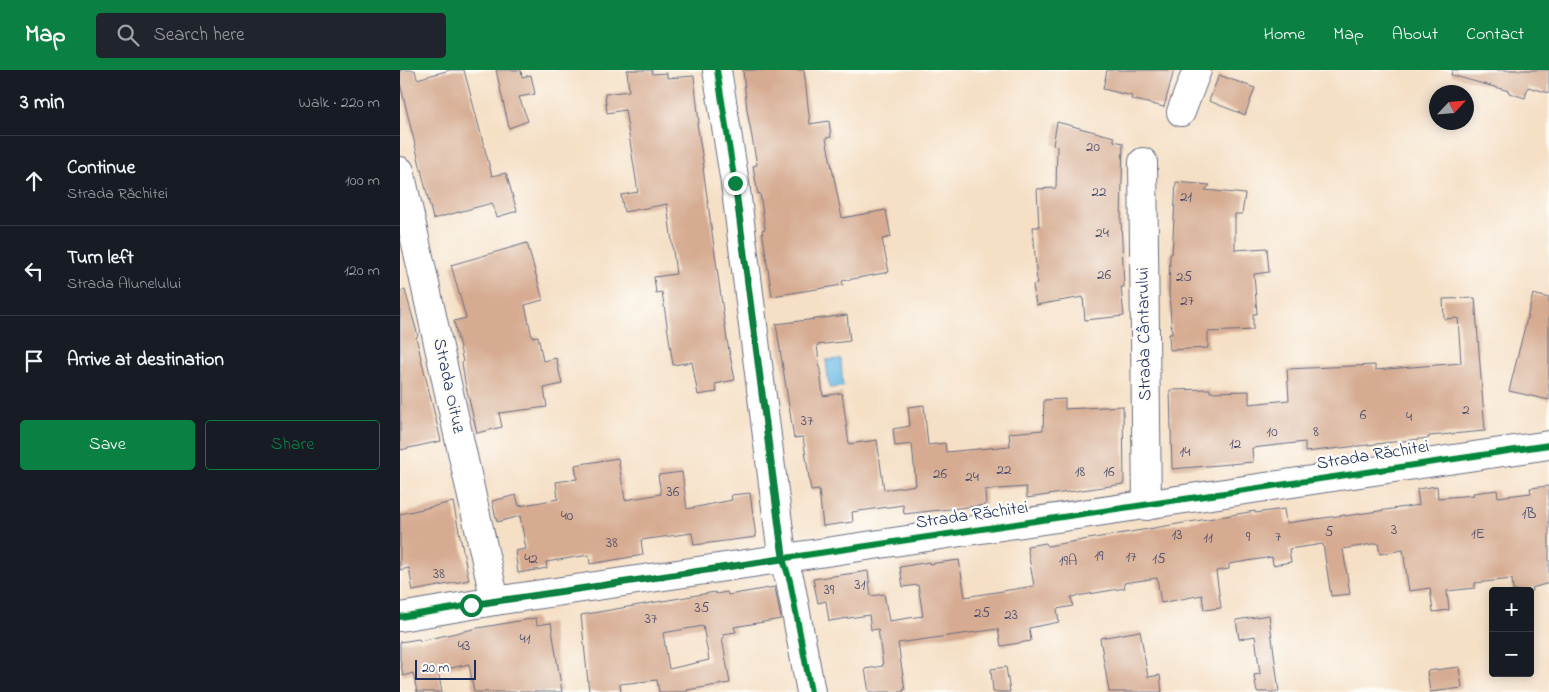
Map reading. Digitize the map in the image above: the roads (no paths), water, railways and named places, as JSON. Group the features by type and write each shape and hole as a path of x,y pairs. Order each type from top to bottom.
{"street":[{"path":"717,70 735,183 784,559 790,581 811,692"},
{"path":"1181,112 1197,70"},
{"name":"Strada Cântarului","path":"1144,162 1147,506"},
{"name":"Strada Oituz","path":"400,171 495,601"},
{"name":"Strada Răchitei","path":"400,617 495,601 1549,445"}],"water":[{"path":"841,359 843,387 829,388 826,360"}]}
